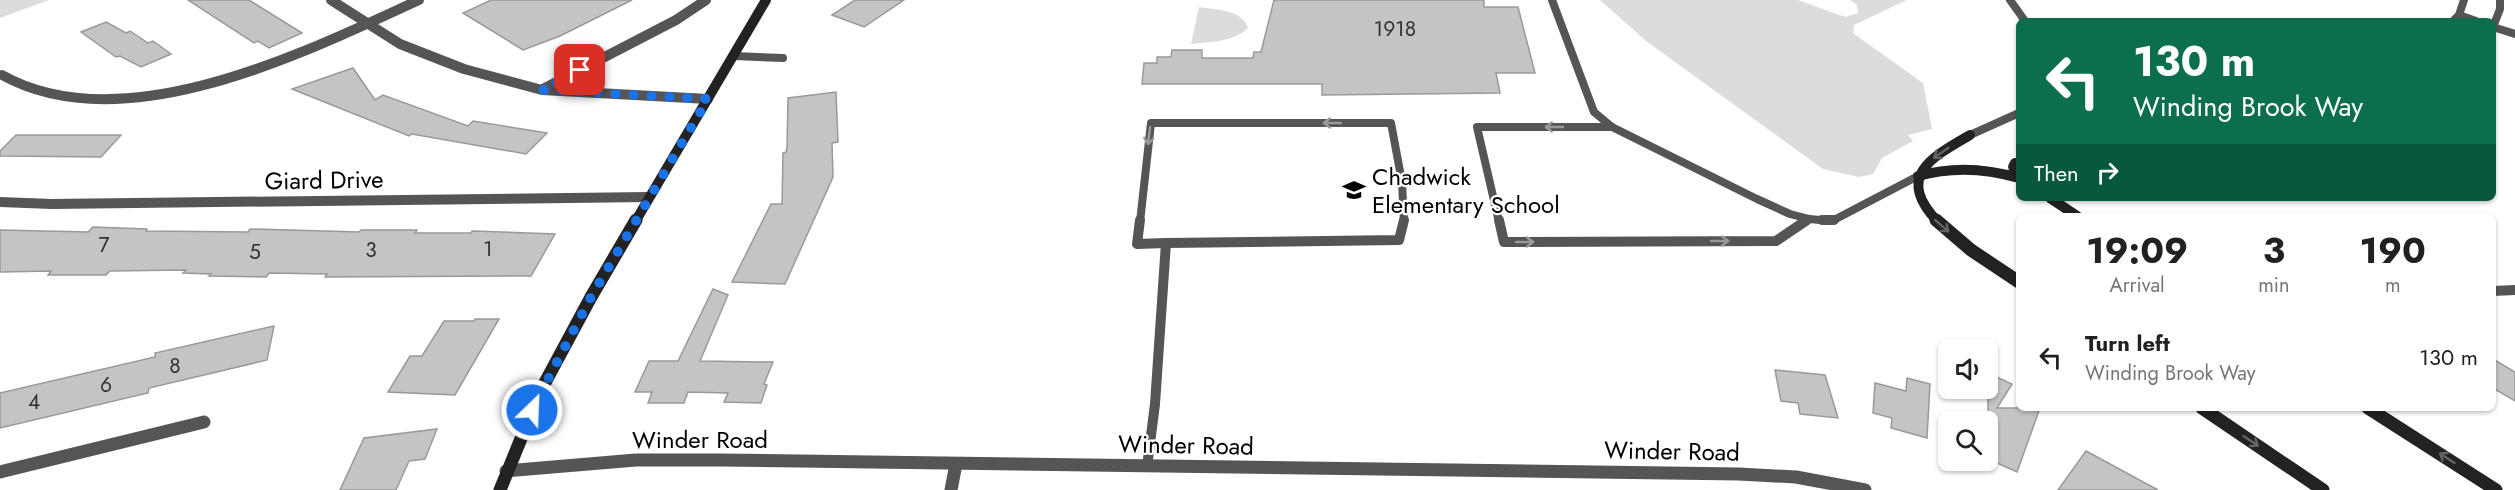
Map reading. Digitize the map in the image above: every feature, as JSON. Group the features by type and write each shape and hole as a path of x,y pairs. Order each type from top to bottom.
{"street":[{"path":"331,0 400,44 432,58 542,90 708,99"},
{"path":"2,75 22,88 77,98 137,97 175,92 262,70 419,0"},
{"path":"542,90 676,20 706,0"},
{"path":"500,490 541,390 591,297 766,0"},
{"path":"1970,135 1925,165 1918,176 1917,189 1922,203 1932,217 1953,236 2016,280"},
{"path":"1918,176 1941,169 1977,168 2016,176"},
{"name":"Giard Drive","path":"0,202 51,204 649,197"},
{"path":"2054,201 2072,213"},
{"path":"2206,411 2323,490"},
{"path":"2373,411 2496,490"},
{"path":"0,472 204,422"},
{"name":"Winder Road","path":"506,471 636,460 1739,474 1796,477 1865,490"},
{"path":"951,490 956,464"}],"lane":[{"path":"1552,0 1594,112 1612,127 1757,199 1809,219 1832,220 1918,176"},
{"path":"2010,0 2023,18"},
{"path":"2456,18 2464,0"},
{"path":"2496,19 2500,9 2500,0"},
{"path":"2496,28 2515,34"},
{"path":"734,56 783,58"},
{"path":"1970,135 2016,114"},
{"path":"1151,123 1391,123 1405,210 1404,229 1399,240 1166,243 1137,244 1151,123"},
{"path":"1612,127 1477,127 1504,242 1776,241 1809,219"},
{"path":"1146,467 1155,404 1166,243"},
{"path":"2496,291 2515,290"}],"shaded area":[{"path":"0,0 49,0 0,18"},
{"path":"1600,0 1798,0 1845,17 1858,13 1857,5 1850,0 1907,0 1854,25 1853,33 1923,83 1932,129 1908,135 1913,141 1882,158 1873,174 1859,177 1823,169 1646,41"},
{"path":"1199,7 1234,14 1245,22 1248,28 1228,39 1191,44"}],"building":[{"path":"188,0 249,0 302,33 269,48 258,41 254,43"},
{"path":"491,0 632,0 560,36 523,50 463,13"},
{"path":"855,0 904,0 864,27 832,15"},
{"path":"1274,0 1484,0 1484,7 1518,7 1535,73 1496,73 1500,93 1322,95 1322,84 1142,84 1144,63 1157,63 1157,57 1171,57 1172,50 1202,50 1202,58 1253,58 1254,52 1261,52"},
{"path":"106,22 126,33 130,31 148,43 153,41 171,54 141,67 120,56 116,57 81,32"},
{"path":"353,68 375,100 383,95 468,126 473,121 547,133 526,154 412,134 409,136 292,89"},
{"path":"836,92 838,142 832,143 833,177 785,284 732,282 771,204 782,204 783,153 787,148 788,98"},
{"path":"16,135 121,135 101,157 0,156 0,151"},
{"path":"93,227 147,229 146,231 417,230 415,233 471,233 472,231 555,234 531,276 325,277 327,274 269,273 266,277 183,273 186,270 110,271 106,275 48,275 51,271 0,272 0,230 88,232"},
{"path":"713,289 728,295 700,361 773,362 764,384 767,385 761,403 724,402 728,393 688,392 684,403 648,403 652,392 635,392 649,361 678,361"},
{"path":"475,319 499,319 455,395 388,392 410,356 422,356 444,321 474,321"},
{"path":"274,326 267,360 149,388 148,393 0,428 0,393 155,357 155,353"},
{"path":"2496,361 2515,372 2515,401 2496,390"},
{"path":"1775,370 1825,375 1838,418 1800,414 1798,403 1781,401"},
{"path":"1907,378 1930,384 1927,438 1891,428 1892,418 1873,413 1875,383 1906,391"},
{"path":"1998,378 2012,384 1997,408 2039,411 2017,472 1998,463 1998,411 1988,411 1988,399 1998,399"},
{"path":"437,429 425,459 409,461 396,490 340,490 364,438"},
{"path":"2086,451 2158,490 2058,490"}],"place":[{"name":"Chadwick Elementary School","path":"1354,190"}],"route":[{"path":"532,410 591,297 708,99 542,90 580,70"}]}
